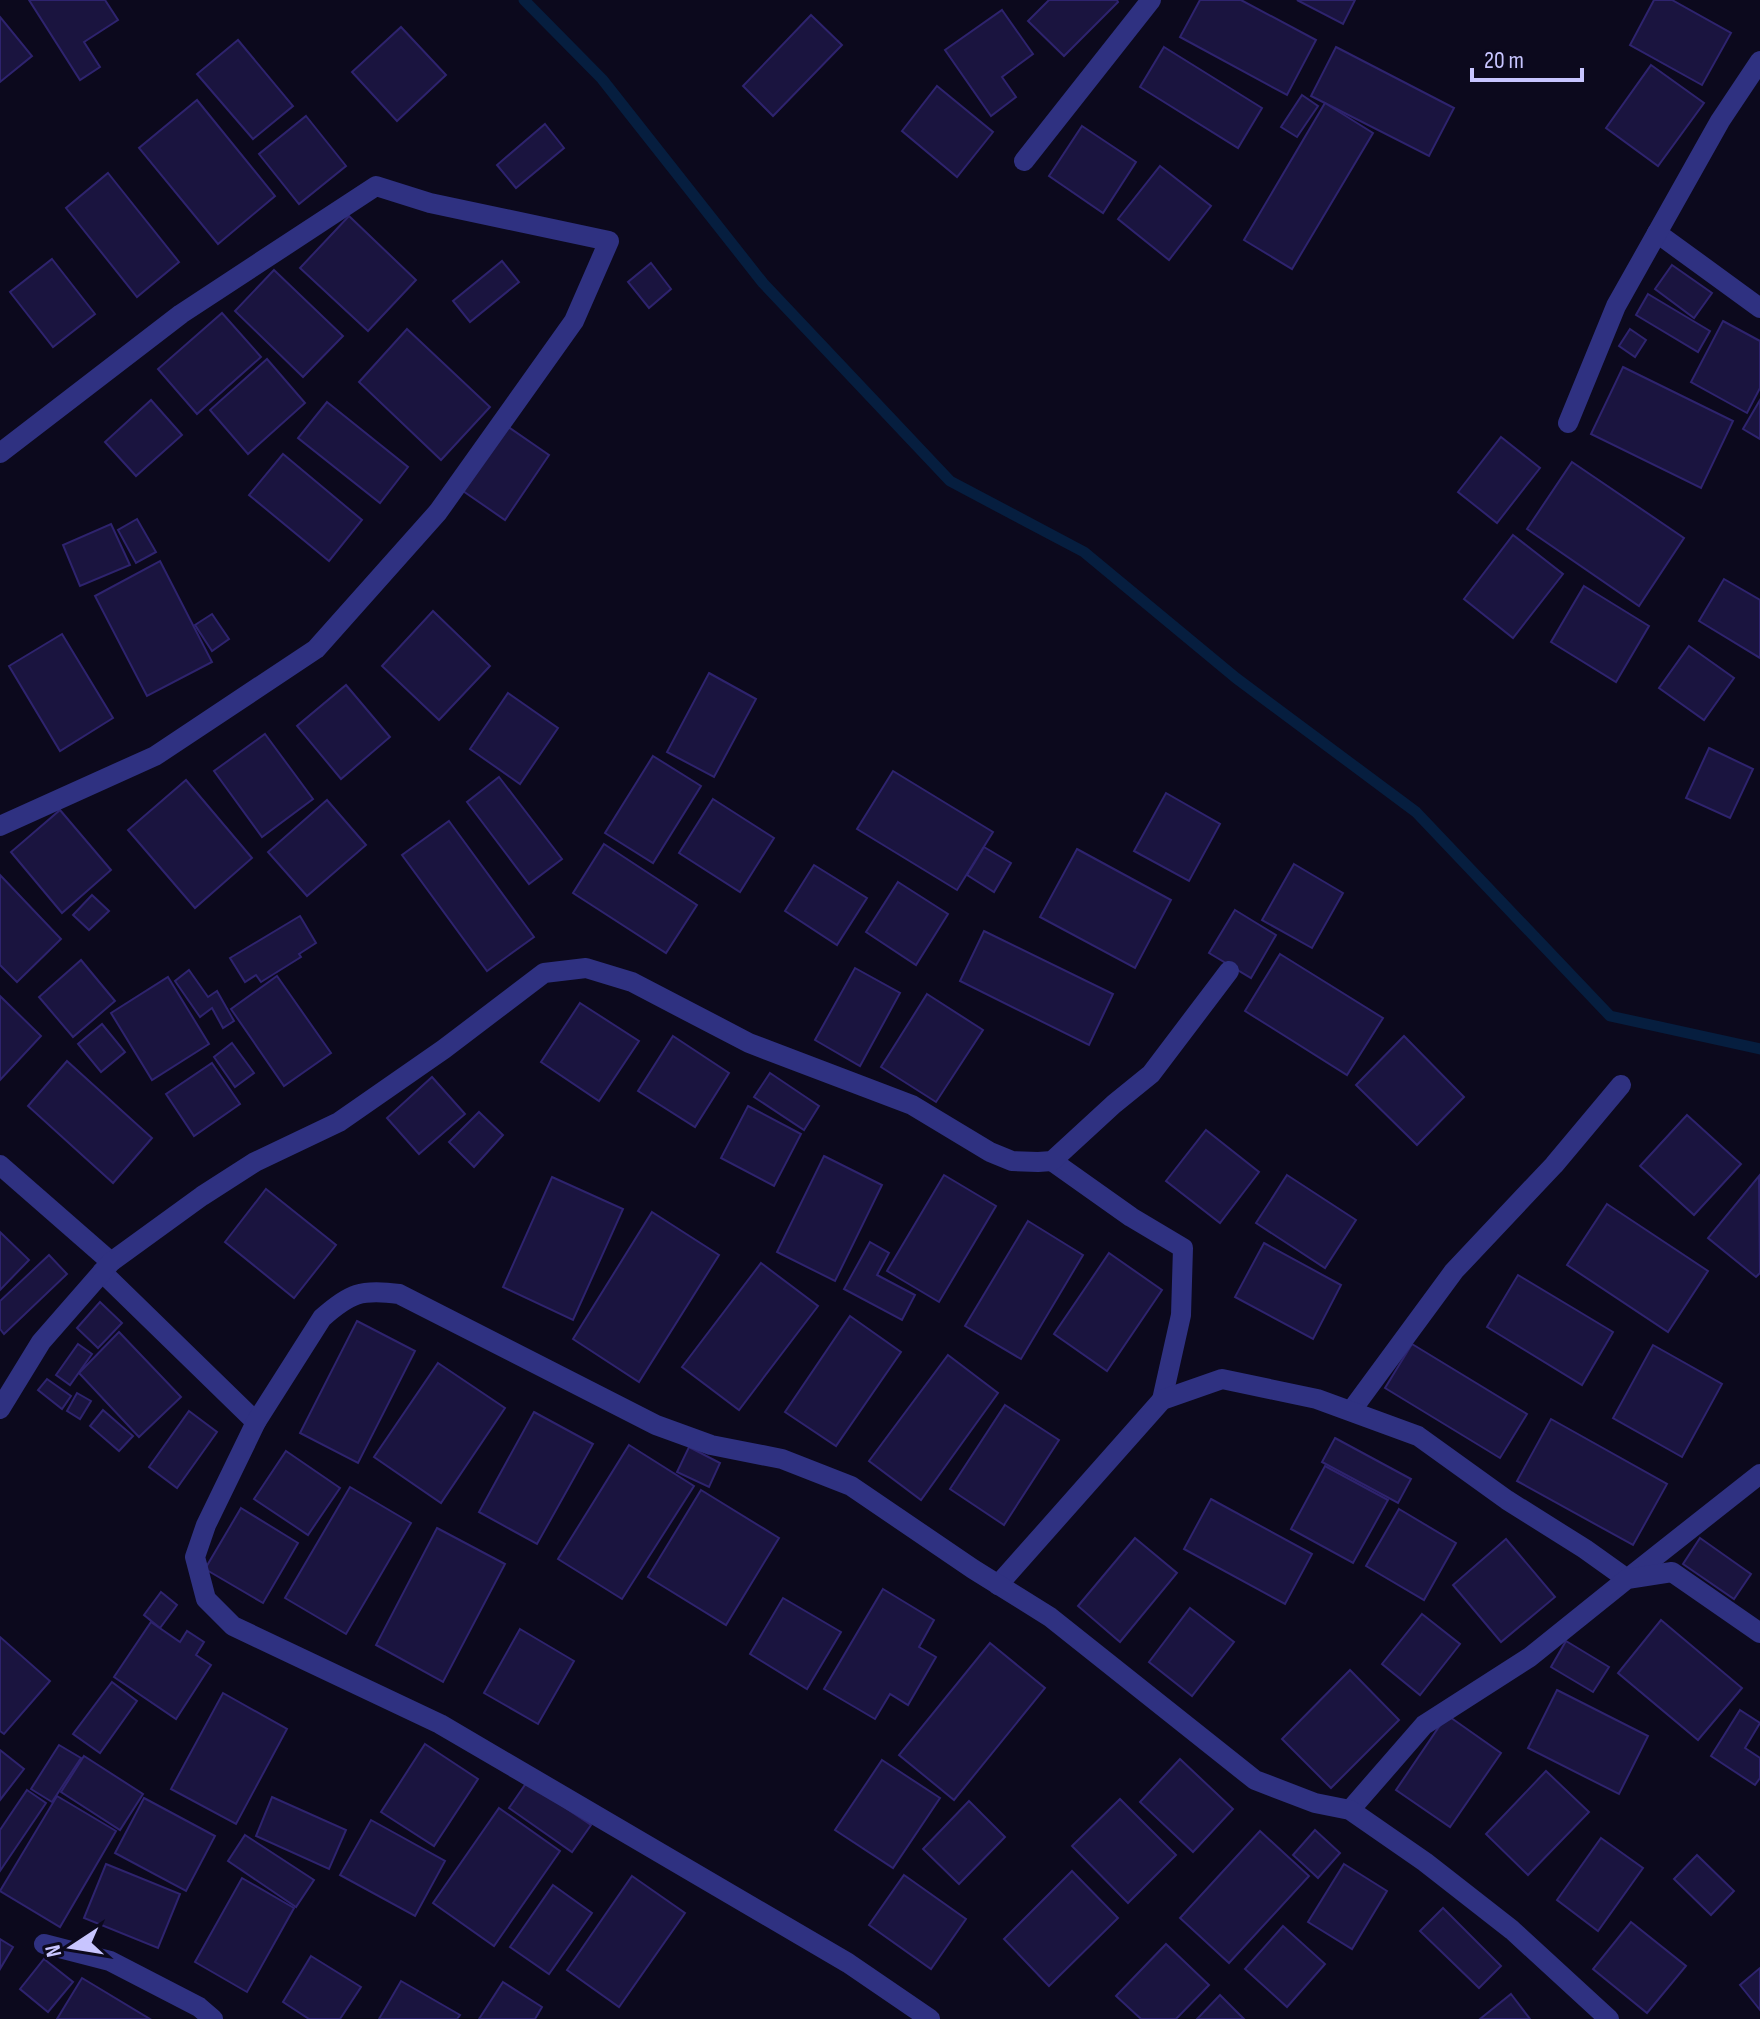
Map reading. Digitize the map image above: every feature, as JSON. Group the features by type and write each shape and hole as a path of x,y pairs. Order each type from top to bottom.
{"street":[{"path":"1024,161 1151,0"},
{"path":"1568,423 1616,306 1720,121 1760,61"},
{"path":"0,453 181,314 376,186 430,203 609,241 574,321 438,512 316,649 155,756 0,826"},
{"path":"1657,233 1760,308"},
{"path":"0,1409 41,1342 106,1267 202,1196 255,1162 339,1122 444,1049 544,973 586,968 632,982 749,1043 912,1105 1012,1161 1052,1161 1131,1217 1183,1248 1181,1315 1162,1400 998,1585"},
{"path":"1052,1161 1151,1074 1229,971"},
{"path":"1351,1411 1454,1271 1554,1165 1621,1085"},
{"path":"0,1165 106,1267 256,1422"},
{"path":"926,2016 848,1963 440,1724 233,1626 206,1599 195,1557 206,1525 256,1422 322,1318 356,1293 377,1291 399,1294 656,1425 711,1445 782,1459 851,1486 1050,1617 1255,1780 1315,1803 1350,1810 1425,1862 1512,1930 1609,2019"},
{"path":"1162,1400 1222,1379 1317,1399 1418,1436 1507,1500 1627,1579 1672,1572 1760,1633"},
{"path":"1350,1810 1424,1725 1530,1657 1760,1474"},
{"path":"44,1944 110,1961 199,2007 213,2019"},
{"path":"901,2019 926,2016"}],"building":[{"path":"29,0 105,0 118,20 84,42 100,67 80,80"},
{"path":"1049,0 1118,2 1064,56 1028,21"},
{"path":"1200,0 1241,0 1316,40 1287,95 1180,37"},
{"path":"1297,0 1355,0 1343,24"},
{"path":"1654,0 1672,0 1731,33 1702,85 1630,45"},
{"path":"1002,10 1033,54 1002,77 1016,97 991,116 945,50"},
{"path":"811,15 842,45 773,116 743,86"},
{"path":"0,17 32,56 0,82"},
{"path":"401,27 446,75 397,121 352,72"},
{"path":"238,40 293,106 253,139 197,74"},
{"path":"1164,47 1262,108 1238,148 1140,87"},
{"path":"1336,47 1454,108 1429,156 1311,96"},
{"path":"1651,65 1704,103 1658,166 1606,128"},
{"path":"937,86 993,132 957,177 902,131"},
{"path":"1302,95 1318,106 1297,137 1281,127"},
{"path":"197,100 275,196 218,244 139,148"},
{"path":"1325,103 1373,133 1292,269 1244,240"},
{"path":"306,116 346,166 299,204 259,154"},
{"path":"545,124 564,148 516,188 497,165"},
{"path":"1082,126 1136,162 1103,213 1049,176"},
{"path":"1160,166 1211,206 1169,260 1118,219"},
{"path":"108,173 179,262 137,297 66,208"},
{"path":"349,216 416,280 368,331 300,268"},
{"path":"52,259 95,314 53,347 10,292"},
{"path":"502,261 519,282 470,322 453,301"},
{"path":"651,263 671,289 649,308 628,282"},
{"path":"1672,265 1712,293 1694,318 1655,289"},
{"path":"274,270 343,336 303,377 235,311"},
{"path":"1648,294 1710,331 1698,352 1636,315"},
{"path":"222,313 261,357 197,414 158,369"},
{"path":"1723,321 1760,341 1760,388 1747,413 1691,382"},
{"path":"407,329 490,407 441,460 359,382"},
{"path":"1630,329 1646,340 1635,357 1619,346"},
{"path":"267,359 305,403 248,454 210,410"},
{"path":"1623,367 1733,421 1701,488 1591,434"},
{"path":"151,400 182,435 136,476 105,442"},
{"path":"1760,400 1760,439 1743,429"},
{"path":"327,402 408,467 380,503 298,438"},
{"path":"507,426 549,455 505,520 463,491"},
{"path":"1501,437 1540,468 1497,523 1458,492"},
{"path":"283,454 362,520 329,561 249,495"},
{"path":"1572,462 1684,538 1639,606 1527,529"},
{"path":"137,519 156,552 136,563 118,530"},
{"path":"111,524 130,565 80,586 63,545"},
{"path":"1513,535 1563,574 1513,638 1464,599"},
{"path":"160,561 212,662 147,696 95,596"},
{"path":"1724,579 1760,600 1760,658 1699,621"},
{"path":"1584,586 1649,626 1616,682 1551,642"},
{"path":"433,611 490,666 439,720 382,666"},
{"path":"212,614 229,639 212,651 195,625"},
{"path":"62,634 113,718 60,751 9,666"},
{"path":"1689,646 1734,678 1704,720 1659,688"},
{"path":"709,673 756,699 714,777 667,752"},
{"path":"346,685 390,737 341,779 297,726"},
{"path":"508,693 558,728 520,784 470,749"},
{"path":"265,734 313,799 262,837 214,771"},
{"path":"1709,748 1753,769 1730,818 1686,798"},
{"path":"653,756 701,786 653,863 605,833"},
{"path":"893,771 993,832 957,890 857,829"},
{"path":"499,777 562,859 529,884 467,802"},
{"path":"186,780 252,858 195,908 128,830"},
{"path":"1166,793 1220,824 1189,881 1134,851"},
{"path":"713,799 774,838 740,892 679,853"},
{"path":"327,800 366,845 307,896 268,852"},
{"path":"60,810 111,870 62,913 11,852"},
{"path":"449,821 534,937 487,971 402,855"},
{"path":"604,844 697,905 666,953 573,893"},
{"path":"984,847 1011,863 994,892 967,875"},
{"path":"1077,849 1171,900 1135,968 1040,917"},
{"path":"1294,864 1343,893 1312,948 1262,920"},
{"path":"814,865 867,898 837,945 785,911"},
{"path":"0,875 61,939 17,982 0,965"},
{"path":"898,882 948,914 916,965 866,932"},
{"path":"92,895 109,911 89,930 73,915"},
{"path":"1235,910 1276,935 1251,978 1209,953"},
{"path":"300,916 316,943 299,954 301,957 261,982 256,975 245,982 230,958"},
{"path":"984,931 1113,994 1089,1045 960,981"},
{"path":"1280,954 1383,1018 1347,1075 1245,1011"},
{"path":"81,960 115,1001 73,1037 39,997"},
{"path":"855,968 900,993 860,1066 815,1040"},
{"path":"189,970 208,997 217,991 234,1021 223,1028 212,1008 200,1017 175,981"},
{"path":"277,976 331,1053 284,1086 231,1009"},
{"path":"168,977 209,1044 152,1080 111,1013"},
{"path":"927,994 983,1030 936,1102 881,1067"},
{"path":"0,996 41,1036 0,1080"},
{"path":"580,1003 639,1041 599,1101 541,1062"},
{"path":"102,1024 125,1052 101,1072 78,1044"},
{"path":"673,1036 729,1073 695,1127 638,1091"},
{"path":"1404,1036 1464,1097 1417,1145 1356,1085"},
{"path":"232,1043 254,1073 235,1087 214,1057"},
{"path":"67,1061 152,1138 113,1183 28,1106"},
{"path":"212,1063 240,1104 194,1136 166,1094"},
{"path":"770,1073 819,1106 804,1130 754,1097"},
{"path":"432,1077 465,1114 419,1154 387,1118"},
{"path":"748,1106 801,1134 774,1186 721,1158"},
{"path":"479,1112 503,1135 474,1167 449,1142"},
{"path":"1687,1115 1741,1164 1694,1215 1640,1166"},
{"path":"1206,1130 1259,1172 1220,1223 1166,1181"},
{"path":"824,1156 882,1185 835,1281 777,1252"},
{"path":"944,1175 996,1206 939,1302 887,1271"},
{"path":"1287,1175 1356,1220 1325,1268 1256,1223"},
{"path":"1759,1176 1760,1273 1756,1277 1708,1238"},
{"path":"552,1177 623,1209 573,1320 503,1287"},
{"path":"266,1189 336,1245 294,1298 225,1242"},
{"path":"1607,1204 1708,1271 1668,1332 1567,1265"},
{"path":"652,1212 719,1255 639,1382 573,1339"},
{"path":"1028,1221 1083,1255 1021,1359 965,1326"},
{"path":"0,1232 29,1260 0,1290"},
{"path":"870,1242 889,1253 877,1275 915,1295 902,1320 844,1289"},
{"path":"1264,1243 1341,1285 1313,1339 1235,1297"},
{"path":"1109,1253 1162,1290 1107,1371 1054,1334"},
{"path":"49,1255 67,1274 4,1334 0,1329 0,1301"},
{"path":"761,1263 818,1306 739,1410 682,1367"},
{"path":"1518,1275 1613,1332 1582,1385 1487,1327"},
{"path":"100,1302 122,1323 98,1348 77,1328"},
{"path":"850,1316 901,1352 836,1446 785,1412"},
{"path":"357,1321 415,1351 358,1463 300,1433"},
{"path":"119,1332 181,1397 139,1437 79,1373"},
{"path":"78,1344 92,1354 70,1385 56,1375"},
{"path":"1412,1344 1527,1414 1500,1458 1385,1388"},
{"path":"1653,1345 1722,1384 1682,1457 1613,1418"},
{"path":"948,1355 998,1393 921,1500 869,1461"},
{"path":"438,1363 505,1408 441,1503 374,1457"},
{"path":"47,1379 71,1396 62,1409 38,1390"},
{"path":"77,1393 91,1401 80,1419 67,1411"},
{"path":"1005,1405 1059,1440 1004,1525 950,1489"},
{"path":"103,1410 133,1436 119,1451 90,1426"},
{"path":"189,1411 217,1432 177,1488 149,1467"},
{"path":"534,1412 593,1444 537,1544 479,1512"},
{"path":"1551,1419 1667,1484 1633,1545 1517,1481"},
{"path":"1335,1438 1411,1479 1398,1503 1322,1462"},
{"path":"629,1445 694,1486 622,1599 558,1559"},
{"path":"689,1447 720,1463 709,1487 677,1472"},
{"path":"286,1451 340,1488 308,1535 254,1499"},
{"path":"1325,1466 1388,1500 1353,1563 1291,1529"},
{"path":"350,1487 411,1523 346,1634 285,1598"},
{"path":"701,1490 779,1538 726,1625 648,1577"},
{"path":"1211,1499 1312,1554 1285,1604 1184,1549"},
{"path":"241,1508 298,1543 263,1603 205,1569"},
{"path":"1399,1509 1456,1543 1424,1600 1366,1566"},
{"path":"437,1528 505,1564 443,1682 376,1645"},
{"path":"1135,1538 1177,1573 1120,1642 1078,1606"},
{"path":"1700,1538 1751,1574 1734,1599 1683,1564"},
{"path":"1506,1539 1555,1597 1501,1642 1453,1585"},
{"path":"883,1589 934,1620 919,1647 936,1657 908,1705 890,1694 875,1719 824,1689"},
{"path":"161,1592 177,1605 160,1628 144,1615"},
{"path":"783,1598 841,1632 807,1689 750,1654"},
{"path":"1190,1608 1234,1642 1192,1696 1149,1662"},
{"path":"1422,1614 1460,1644 1420,1695 1382,1664"},
{"path":"1661,1620 1742,1688 1698,1740 1618,1673"},
{"path":"151,1622 180,1642 187,1631 204,1642 196,1655 211,1665 176,1719 114,1677"},
{"path":"520,1629 574,1661 538,1724 484,1693"},
{"path":"0,1637 50,1681 4,1734 0,1731"},
{"path":"1566,1641 1609,1667 1593,1692 1551,1667"},
{"path":"990,1643 1045,1688 954,1800 899,1755"},
{"path":"1350,1670 1399,1720 1331,1788 1282,1739"},
{"path":"112,1682 137,1701 100,1753 73,1734"},
{"path":"1557,1690 1648,1736 1619,1794 1528,1748"},
{"path":"223,1693 287,1729 236,1824 171,1789"},
{"path":"1740,1710 1760,1723 1745,1748 1760,1758 1760,1778 1755,1785 1711,1756"},
{"path":"1447,1715 1501,1753 1450,1827 1396,1790"},
{"path":"425,1744 478,1779 434,1846 381,1812"},
{"path":"59,1745 81,1758 52,1802 31,1789"},
{"path":"0,1750 24,1769 0,1800"},
{"path":"84,1756 143,1794 120,1830 61,1792"},
{"path":"1180,1759 1233,1809 1193,1852 1140,1802"},
{"path":"882,1760 940,1798 893,1868 835,1830"},
{"path":"1546,1771 1589,1812 1528,1875 1486,1834"},
{"path":"527,1782 591,1825 572,1852 509,1808"},
{"path":"27,1790 46,1803 0,1871 0,1830"},
{"path":"57,1796 116,1831 60,1927 0,1891"},
{"path":"272,1797 346,1830 329,1869 256,1836"},
{"path":"144,1798 215,1836 186,1891 115,1853"},
{"path":"1120,1799 1176,1855 1128,1903 1072,1846"},
{"path":"969,1801 1005,1837 959,1884 923,1849"},
{"path":"499,1808 560,1851 494,1946 433,1903"},
{"path":"371,1820 445,1861 415,1916 340,1875"},
{"path":"1315,1830 1340,1853 1318,1878 1293,1855"},
{"path":"1260,1831 1309,1876 1229,1963 1180,1918"},
{"path":"245,1835 314,1880 296,1907 228,1861"},
{"path":"1601,1838 1643,1868 1598,1931 1557,1900"},
{"path":"1697,1855 1734,1891 1711,1915 1674,1879"},
{"path":"106,1864 180,1894 158,1948 84,1918"},
{"path":"1344,1864 1387,1891 1352,1949 1308,1922"},
{"path":"1072,1871 1118,1918 1049,1986 1004,1939"},
{"path":"904,1875 966,1919 931,1969 869,1925"},
{"path":"632,1876 685,1913 619,2007 567,1970"},
{"path":"242,1878 294,1908 247,1992 195,1962"},
{"path":"553,1885 592,1913 549,1974 510,1947"},
{"path":"1443,1908 1501,1966 1479,1988 1420,1931"},
{"path":"1631,1922 1686,1966 1647,2013 1593,1969"},
{"path":"1283,1926 1325,1964 1287,2007 1245,1969"},
{"path":"0,1939 13,1947 0,1969"},
{"path":"1166,1944 1209,1985 1176,2019 1141,2019 1116,1996"},
{"path":"311,1956 361,1987 340,2019 309,2019 283,2002"},
{"path":"44,1959 73,1982 48,2012 20,1989"},
{"path":"1760,1968 1760,2010 1740,1985"},
{"path":"82,1978 150,2019 57,2019"},
{"path":"401,1981 460,2015 457,2019 379,2019"},
{"path":"503,1982 542,2007 535,2019 479,2019"},
{"path":"1511,1994 1530,2019 1480,2019"},
{"path":"1220,1995 1244,2019 1197,2019"}],"waterway":[{"path":"524,0 602,79 763,283 950,481 1084,552 1236,678 1416,812 1610,1016 1760,1049"}]}
